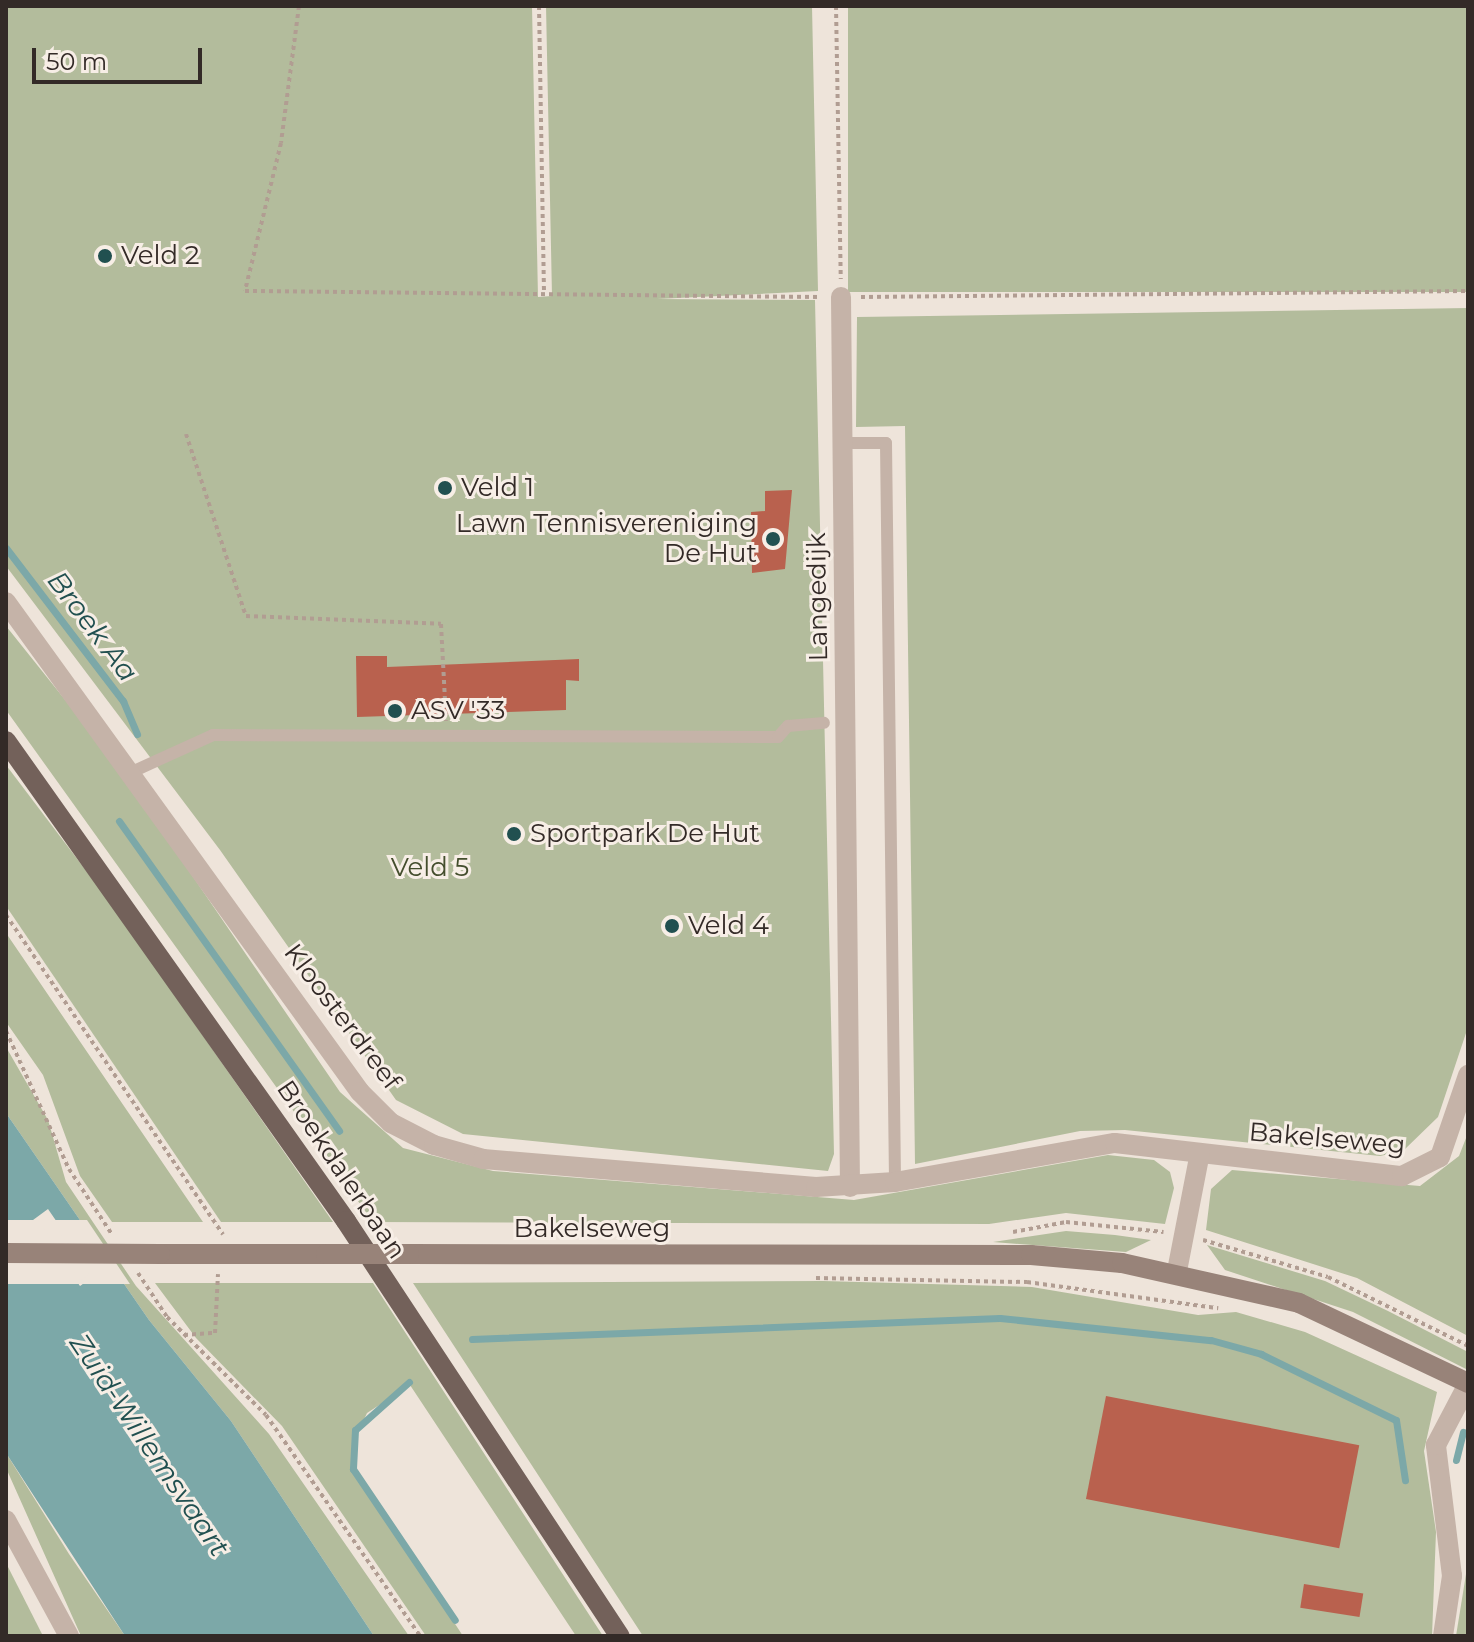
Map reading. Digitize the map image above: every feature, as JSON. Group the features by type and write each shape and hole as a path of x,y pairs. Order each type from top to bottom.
{"main road":[{"name":"Broekdalerbaan","path":"6,741 346,1221 620,1636"}],"street":[{"name":"Langedijk","path":"841,297 850,1187"},
{"name":"Kloosterdreef","path":"6,602 134,771 360,1092 391,1123 483,1159 850,1187 895,1182"},
{"name":"Bakelseweg","path":"895,1182 1092,1144 1410,1176 1434,1163 1449,1141 1468,1075"},
{"path":"1177,1271 1200,1153"},
{"name":"Bakelseweg","path":"6,1253 1031,1255 1177,1271 1325,1312 1468,1383"},
{"path":"1443,1636 1452,1576 1436,1445 1468,1383"},
{"path":"6,1520 69,1636"}],"lane":[{"path":"842,443 886,443 895,1182"},
{"path":"134,771 213,735 447,732 778,737 788,726 824,723"}],"path":[{"path":"299,6 281,143 245,291 841,297 1468,291"},
{"path":"539,6 544,294"},
{"path":"836,6 841,297"},
{"path":"186,434 246,616 441,624 447,732"},
{"path":"6,915 223,1234"},
{"path":"6,1031 23,1055 69,1169 118,1243"},
{"path":"996,1232 1066,1222 1184,1236 1328,1277 1468,1346"},
{"path":"134,1268 184,1335 266,1415 420,1636"},
{"path":"184,1335 215,1333 218,1273"},
{"path":"807,1278 1027,1282 1173,1303"}],"green space":[{"name":"Sportpark De Hut","path":"6,6 532,6 538,297 552,296 546,6 812,6 818,291 657,299 815,300 834,1154 828,1171 463,1134 396,1100 220,850 6,566"},
{"path":"848,6 1468,6 1468,292 848,292"},
{"path":"1468,308 1468,1027 1438,1117 1403,1151 1380,1156 1125,1130 1080,1131 915,1164 905,426 856,427 857,317"},
{"path":"6,626 114,761 340,1092 403,1148 493,1171 854,1200 1108,1155 1154,1160 1170,1172 1174,1188 1165,1224 1066,1213 989,1224 373,1222 6,710"},
{"path":"6,765 106,897 333,1222 221,1222 6,906"},
{"path":"6,933 203,1222 112,1222 80,1176 43,1075 6,1022"},
{"path":"6,1047 48,1120 66,1182 136,1286 269,1434 409,1636 374,1636 231,1421 149,1320 6,1113"},
{"path":"1468,1133 1468,1336 1357,1278 1206,1230 1211,1189 1232,1170 1420,1186 1459,1156"},
{"path":"1066,1231 1151,1240 1126,1252 993,1242"},
{"path":"1207,1245 1325,1281 1388,1311 1468,1352 1468,1370 1353,1312 1225,1270"},
{"path":"823,1281 1032,1287 1198,1315 1236,1312 1305,1332 1437,1392 1424,1451 1436,1532 1432,1636 643,1636 413,1283"},
{"path":"155,1283 373,1283 603,1636 576,1636 410,1385 367,1413 353,1443 355,1472 463,1636 426,1636 282,1426 196,1338"},
{"path":"6,1453 125,1636 81,1636 6,1468"},
{"path":"6,1563 43,1636 6,1636"},
{"path":"1467,1568 1468,1636 1456,1636"}],"water":[{"name":"Zuid-Willemsvaart","path":"6,1113 149,1320 231,1421 374,1636 125,1636 6,1453","holes":["48,1209 94,1276 80,1286 33,1220"]}],"pier":[{"path":"6,1220 38,1220 80,1281 89,1275 51,1220 87,1220 130,1284 6,1284"}],"building":[{"path":"792,490 785,569 752,573 751,512 765,511 765,491"},
{"path":"356,656 387,656 387,667 579,659 579,681 566,680 566,710 357,717"},
{"path":"1106,1396 1359,1445 1339,1548 1086,1499"},
{"path":"1304,1584 1363,1593 1360,1617 1300,1608"}],"waterway":[{"name":"Broek Aa","path":"6,548 123,701 137,734"},
{"path":"119,821 339,1131"},
{"path":"472,1339 1000,1318 1211,1340 1261,1354 1396,1420 1405,1480"},
{"path":"409,1382 355,1430 353,1469 455,1620"},
{"path":"1456,1460 1463,1432"}],"place":[{"name":"Veld 2","path":"105,256"},
{"name":"Veld 1","path":"445,488"},
{"name":"Lawn Tennisvereniging De Hut","path":"773,539"},
{"name":"ASV '33","path":"395,711"},
{"name":"Sportpark De Hut","path":"514,834"},
{"name":"Veld 4","path":"672,926"}],"park label":[{"name":"Veld 5","path":"430,868"}]}
